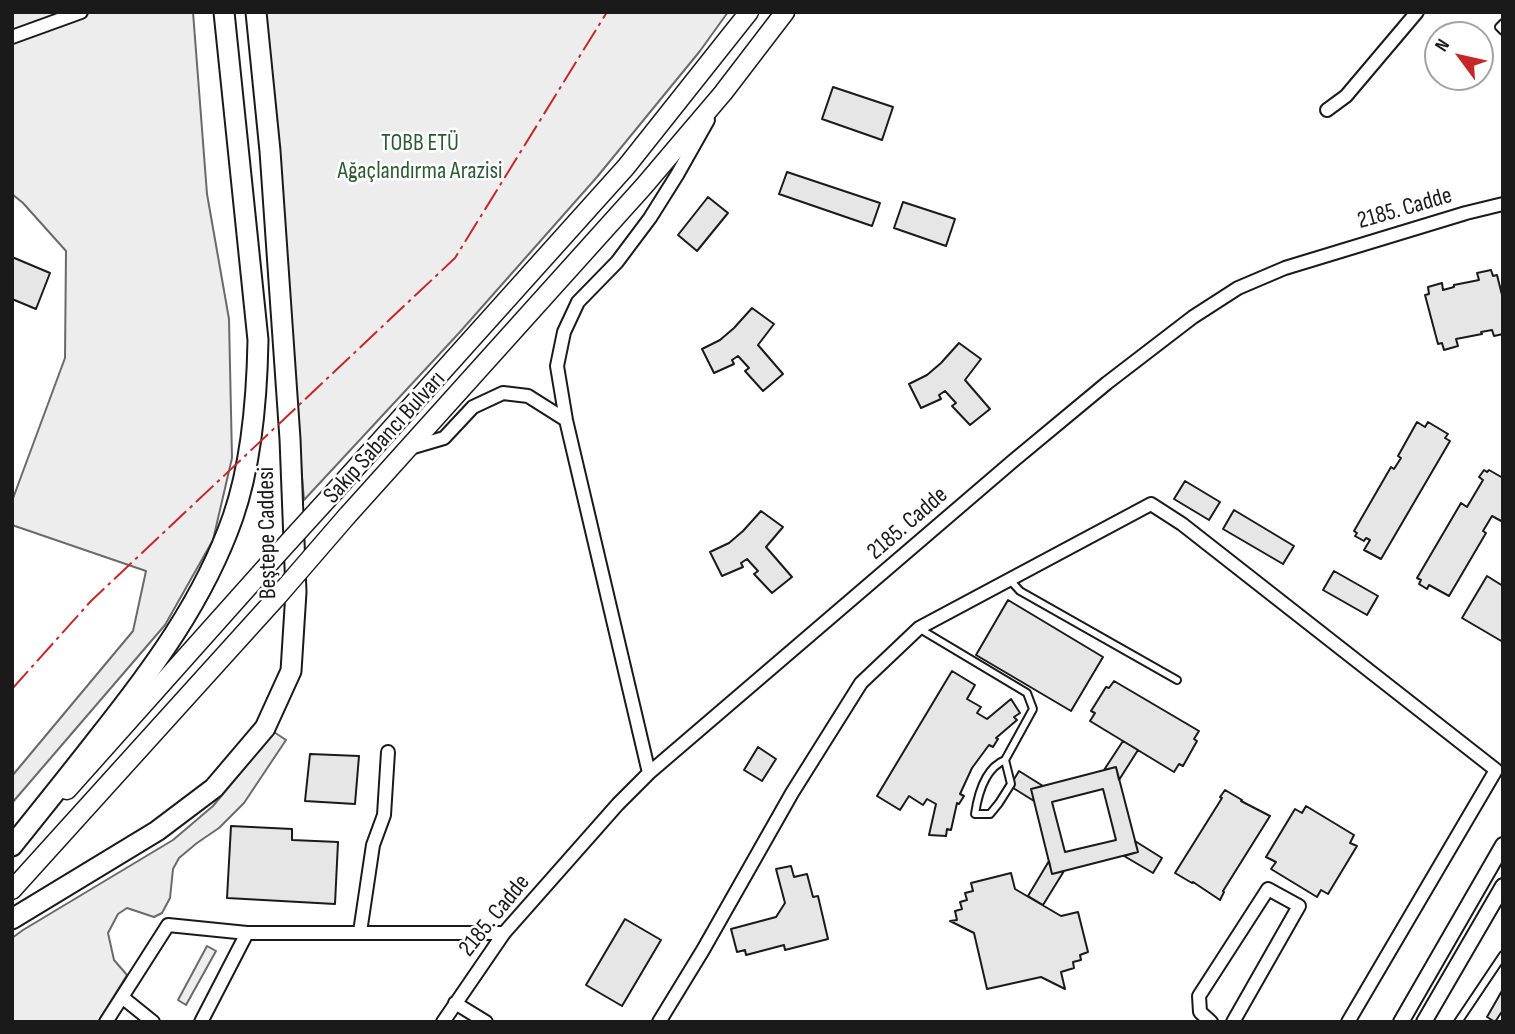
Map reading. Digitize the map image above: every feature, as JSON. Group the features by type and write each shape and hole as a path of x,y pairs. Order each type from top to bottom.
{"main road":[{"name":"Beştepe Caddesi","path":"12,846 131,697 191,609 219,555 246,472 257,385 258,340 224,12"},
{"name":"Beştepe Caddesi","path":"12,919 157,831 214,788 265,728 290,671 296,592 290,439 270,151 256,12"},
{"name":"Sakıp Sabancı Bulvarı","path":"12,852 626,167 748,12"},
{"name":"Sakıp Sabancı Bulvarı","path":"12,890 635,196 723,93 785,12"}],"street":[{"path":"12,37 81,12"},
{"path":"1326,110 1346,96 1417,12"},
{"path":"649,773 566,420 558,366 564,332 578,302 617,262 650,218 723,93"},
{"name":"2185. Cadde","path":"443,1022 504,933 618,804 649,773 1107,383 1193,317 1238,288 1286,268 1503,204"},
{"path":"410,448 444,438 473,407 503,393 528,396 566,420"},
{"path":"659,1022 792,793 861,683 919,628 1151,504 1182,524 1496,770 1348,1022"},
{"path":"360,932 373,845 384,815 388,752"},
{"path":"1401,1022 1503,845"},
{"path":"1426,1021 1503,886"},
{"path":"1211,1022 1200,1012 1199,996 1268,889 1299,906 1233,1022"},
{"path":"106,1022 168,925 247,933 504,933"},
{"path":"201,1022 247,933"},
{"path":"121,997 153,1022"},
{"path":"455,1003 486,1022"}],"lane":[{"path":"1503,23 1499,27 1503,31"},
{"path":"1009,579 1020,591 1177,680"},
{"path":"919,628 1027,693 1033,709 1005,760 995,764 978,792 975,814 990,814 1011,784 1005,760"},
{"path":"1458,1022 1503,955"}],"shaded area":[{"path":"12,12 193,12 207,194 229,319 232,458 213,540 165,625 12,803 12,776 133,631 146,571 12,525 12,501 65,358 66,251 12,194"},
{"name":"TOBB ETÜ Ağaçlandırma Arazisi","path":"262,12 728,12 700,51 597,177 459,333 304,500"},
{"path":"274,732 286,740 244,803 219,828 179,858 173,869 170,898 162,913 154,917 127,908 118,914 108,933 114,960 127,975 98,1022 12,1022 12,938 173,840 213,806"},
{"path":"207,946 216,951 186,1005 178,1000"}],"building":[{"path":"833,87 893,107 882,140 822,119"},
{"path":"787,172 880,203 872,226 779,194"},
{"path":"708,197 728,213 697,251 678,235"},
{"path":"903,202 955,219 946,246 894,228"},
{"path":"12,257 50,273 36,309 12,299"},
{"path":"1491,270 1493,276 1497,275 1503,299 1503,334 1494,336 1492,330 1481,332 1482,334 1456,339 1458,346 1444,350 1442,343 1438,344 1425,295 1429,294 1428,287 1442,283 1443,290 1479,280 1477,273"},
{"path":"752,308 774,324 758,345 783,374 763,391 745,371 749,368 738,356 732,360 734,364 714,373 702,349 720,340"},
{"path":"959,343 981,359 965,380 990,409 970,425 952,406 956,403 945,391 939,395 941,399 921,408 909,384 927,375"},
{"path":"1417,422 1425,427 1428,422 1448,434 1445,438 1450,441 1381,559 1364,550 1370,540 1366,538 1364,541 1355,536 1357,533 1354,531 1391,467 1394,469 1401,458 1398,456"},
{"path":"1484,470 1503,478 1503,522 1492,516 1483,531 1486,533 1449,596 1429,585 1427,589 1419,584 1421,580 1417,578 1461,503 1467,507 1483,480 1479,477"},
{"path":"1185,481 1220,502 1209,520 1174,499"},
{"path":"1234,510 1294,546 1283,564 1223,529"},
{"path":"761,511 783,527 766,547 792,577 772,593 754,574 758,571 747,559 741,563 743,567 722,576 710,552 729,543"},
{"path":"1334,571 1378,596 1367,615 1323,590"},
{"path":"1487,576 1503,586 1503,642 1462,618"},
{"path":"1008,600 1103,657 1071,711 976,655"},
{"path":"952,671 975,685 967,699 981,707 977,713 987,719 1011,699 1020,713 1014,717 1017,720 996,738 998,739 993,747 989,745 972,768 960,794 964,796 959,804 957,803 951,830 947,829 946,836 929,835 936,804 927,799 923,805 909,796 900,810 877,796"},
{"path":"1114,681 1199,731 1194,739 1197,741 1183,766 1179,764 1174,772 1090,721 1095,713 1091,711 1106,687 1109,688"},
{"path":"1123,741 1138,750 1119,780 1116,767 1104,770"},
{"path":"758,747 776,759 762,781 744,770"},
{"path":"310,754 359,756 355,804 305,801"},
{"path":"1116,767 1138,852 1052,874 1031,789","holes":["1103,789 1116,840 1065,852 1052,802"]},
{"path":"1019,771 1043,786 1031,789 1034,801 1010,786"},
{"path":"1225,790 1270,816 1220,900 1175,873"},
{"path":"1306,806 1354,835 1350,843 1357,846 1328,894 1321,890 1317,897 1271,869 1276,862 1266,857 1295,809 1302,813"},
{"path":"231,826 292,829 292,840 338,842 335,904 227,898"},
{"path":"1135,841 1162,858 1153,873 1124,856 1138,852"},
{"path":"1049,861 1052,874 1064,871 1043,905 1028,896"},
{"path":"791,866 794,877 807,874 813,897 818,896 828,939 785,950 784,945 746,955 745,950 737,952 731,929 776,917 785,903 776,869"},
{"path":"1011,873 1015,889 1061,916 1078,912 1088,952 1080,955 1081,960 1073,962 1074,968 1061,972 1065,989 1041,977 987,989 974,933 950,921 957,920 955,911 962,909 960,902 967,900 965,893 973,891 971,883"},
{"path":"625,919 661,940 622,1006 586,985"},
{"path":"1503,989 1503,1010 1495,1022 1487,1017"}],"power":[{"path":"12,689 91,601 455,258 607,12"}]}
